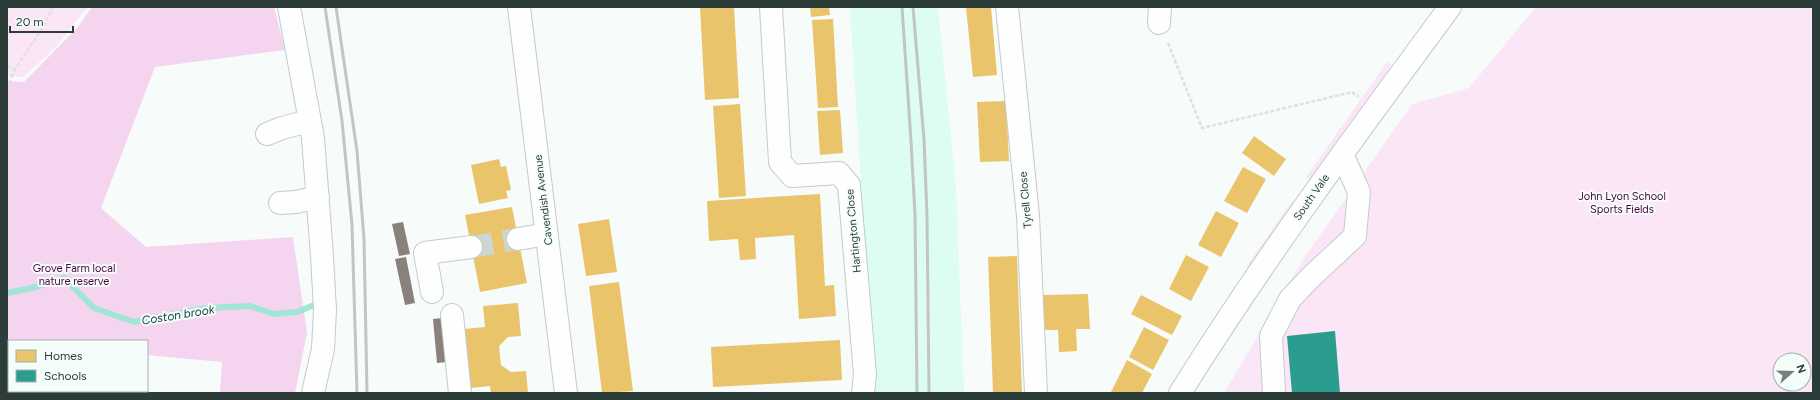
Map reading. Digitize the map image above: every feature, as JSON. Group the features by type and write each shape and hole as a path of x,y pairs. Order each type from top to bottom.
{"street":[{"path":"290,7 309,121 318,197 325,310 323,349 313,393"},
{"name":"Cavendish Avenue","path":"519,7 566,393"},
{"name":"Hartington Close","path":"771,7 780,162 792,176 839,173 850,185 864,374 863,393"},
{"name":"Tyrell Close","path":"1007,7 1028,216 1035,393"},
{"name":"South Vale","path":"1180,393 1236,306 1342,154 1450,7"},
{"path":"267,134 282,128 309,121"},
{"path":"1274,393 1270,336 1290,299 1355,236 1359,192 1342,154"},
{"path":"280,202 296,202 318,197"},
{"path":"518,239 547,234"},
{"path":"432,292 425,253 471,247"},
{"path":"452,315 460,393"}],"path":[{"path":"7,89 15,69 42,29 53,7"},
{"path":"1160,15 1202,128 1352,92 1376,108"},
{"path":"7,66 15,69"}],"shaded area":[{"path":"850,7 938,7 956,188 964,393 874,393"}],"green space":[{"path":"7,7 88,7 53,50 23,77 7,76"},
{"name":"Grove Farm local nature reserve","path":"92,7 274,7 285,50 155,67 101,208 146,247 293,237 307,333 295,393 220,393 222,362 148,355 148,340 7,341 7,81 24,82 77,28"},
{"name":"John Lyon School Sports Fields","path":"1536,7 1813,7 1813,393 1224,393 1304,258 1412,104 1469,88"},
{"path":"1387,62 1392,65 1314,180 1306,177"},
{"path":"1293,200 1296,203 1252,269 1246,267"}],"building: Homes":[{"path":"700,7 734,7 739,98 705,100"},
{"path":"810,7 829,7 830,15 811,17"},
{"path":"966,7 991,7 997,75 973,77"},
{"path":"833,19 838,107 818,108 812,20"},
{"path":"1006,101 1009,161 980,162 977,102"},
{"path":"740,104 746,196 719,198 713,106"},
{"path":"840,110 843,153 820,155 817,111"},
{"path":"1254,136 1286,159 1274,176 1242,153"},
{"path":"499,159 501,167 506,166 511,190 506,191 508,198 479,204 471,165"},
{"path":"1243,167 1266,179 1247,213 1224,201"},
{"path":"820,194 825,286 834,285 836,316 799,319 794,235 755,238 756,259 740,260 738,239 709,241 707,201"},
{"path":"512,207 527,283 480,292 465,215"},
{"path":"1216,211 1239,223 1221,257 1198,245"},
{"path":"609,219 617,272 586,276 578,224"},
{"path":"1186,255 1209,267 1191,301 1169,289"},
{"path":"1017,256 1022,393 993,393 988,257"},
{"path":"619,282 633,391 602,393 589,286"},
{"path":"1088,294 1090,329 1076,329 1077,351 1059,352 1058,330 1044,330 1043,295"},
{"path":"1141,295 1182,316 1172,335 1131,314"},
{"path":"518,303 521,336 508,337 499,346 501,365 511,372 526,371 528,393 491,393 490,386 471,388 464,329 485,327 483,306"},
{"path":"1144,327 1169,340 1153,370 1129,357"},
{"path":"840,340 842,380 713,387 711,347"},
{"path":"1127,360 1152,374 1142,393 1112,393 1111,392"}],"building: Schools":[{"path":"1335,331 1340,393 1292,393 1287,336"}],"building: Industry":[{"path":"403,222 410,254 399,256 392,224"},
{"path":"406,257 415,303 405,305 395,259"},
{"path":"443,318 447,362 437,363 433,319"}],"waterway":[{"name":"Coston brook","path":"7,293 36,287 64,278 94,308 134,322 205,308 250,306 274,314 297,312 314,305"}],"tunnel":[{"path":"471,247 518,239"}],"railway":[{"path":"325,7 342,121 352,225 357,393"},
{"path":"336,7 357,151 364,239 367,393"},
{"path":"902,7 915,215 917,393"},
{"path":"913,7 924,140 927,215 929,393"}]}
